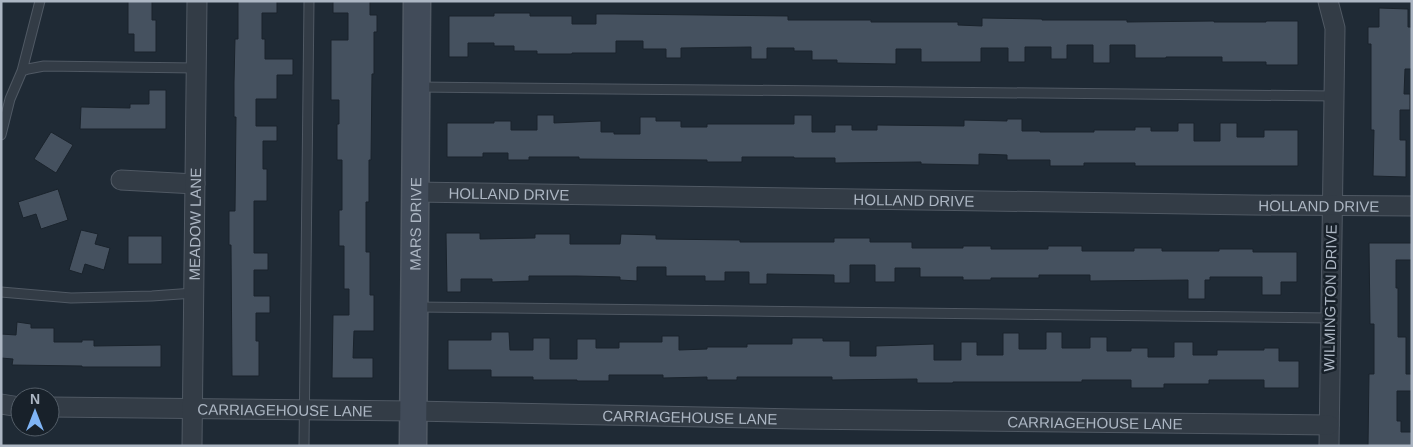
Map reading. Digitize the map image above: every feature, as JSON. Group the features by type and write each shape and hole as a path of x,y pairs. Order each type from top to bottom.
{"street":[{"name":"MEADOW LANE","path":"192,446 197,1"},
{"name":"MARS DRIVE","path":"412,446 417,1"},
{"name":"WILMINGTON DRIVE","path":"1328,1 1335,28 1329,446"},
{"path":"121,180 195,184"},
{"name":"HOLLAND DRIVE","path":"415,192 1412,206"},
{"name":"CARRIAGEHOUSE LANE","path":"60,407 305,409 1329,425"}],"lane":[{"path":"1,135 10,99 22,71 40,1"},
{"path":"304,446 309,1"},
{"path":"22,71 44,66 196,68"},
{"path":"416,87 1334,96"},
{"path":"1,292 71,298 194,293"},
{"path":"414,307 1330,318"}],"building":[{"path":"128,1 152,1 152,20 156,20 156,52 134,52 134,34 128,34"},
{"path":"238,1 277,1 277,13 262,13 262,39 265,39 265,59 293,59 293,75 277,75 277,99 256,99 256,126 277,126 277,141 263,141 263,169 267,169 267,201 254,201 254,253 268,253 268,270 254,270 254,296 270,296 270,313 256,313 256,341 259,341 259,376 232,376 229,211 235,211 236,117 234,117 234,82 235,39 238,39"},
{"path":"333,1 370,1 370,15 377,15 377,32 374,32 374,74 372,74 369,202 366,202 366,252 370,252 370,295 374,295 374,331 354,331 353,358 373,358 373,378 332,378 333,315 349,315 349,289 344,289 344,246 339,246 339,210 342,210 342,160 337,160 339,100 331,100 331,40 348,40 348,13 333,13"},
{"path":"1379,8 1408,9 1408,27 1412,27 1412,69 1405,69 1404,94 1410,94 1410,110 1400,110 1400,140 1406,140 1406,177 1373,176 1374,130 1371,130 1371,44 1368,44 1368,27 1379,27"},
{"path":"494,13 530,13 530,16 572,16 572,24 596,24 596,14 788,16 788,20 958,22 958,25 982,26 982,18 1127,20 1127,22 1298,21 1298,65 1266,65 1266,62 1222,62 1222,57 1135,58 1135,45 1110,45 1110,63 1093,63 1093,45 1067,45 1067,59 1051,59 1051,47 1025,47 1025,62 1008,62 1008,48 981,48 981,62 921,62 921,49 896,49 896,64 837,63 837,60 812,60 812,51 794,51 794,48 767,48 767,59 751,59 751,47 681,48 681,58 666,58 666,49 643,49 643,41 616,41 616,53 572,54 537,54 537,51 514,51 514,46 494,46 494,43 468,43 468,57 449,57 449,16 494,16"},
{"path":"149,90 166,90 166,129 80,129 81,107 130,108 130,104 149,104"},
{"path":"537,115 554,115 554,123 601,121 601,132 614,132 614,134 640,134 640,117 656,117 656,121 681,121 681,127 707,127 707,124 794,124 794,115 812,115 812,132 835,132 835,125 852,125 852,130 877,130 877,125 964,126 964,120 1007,121 1007,119 1022,119 1022,131 1040,132 1135,130 1135,127 1151,127 1151,131 1178,131 1178,123 1194,123 1194,141 1220,141 1220,123 1237,123 1237,137 1264,137 1264,130 1298,130 1298,166 1135,166 1135,163 1084,163 1084,166 1050,166 1050,160 1007,160 1007,155 979,154 979,165 921,164 921,162 835,163 835,158 794,157 742,157 742,162 707,162 707,160 579,159 579,157 529,157 529,160 508,160 508,153 483,153 483,157 447,157 447,123 511,121 511,130 537,130"},
{"path":"51,132 73,145 56,173 34,159"},
{"path":"58,189 68,220 41,229 36,214 23,218 18,202"},
{"path":"81,230 98,234 95,244 110,248 104,270 85,264 82,274 69,270"},
{"path":"446,233 480,233 480,239 535,238 535,234 570,234 570,244 620,244 621,234 656,235 656,239 740,240 740,242 834,242 834,238 870,238 870,242 912,242 912,248 991,246 991,249 1048,249 1048,246 1082,246 1082,251 1134,251 1134,248 1162,248 1162,251 1253,249 1253,252 1297,252 1297,282 1281,282 1281,295 1262,295 1262,277 1210,277 1210,280 1205,280 1205,299 1188,299 1188,280 1090,281 1090,275 1039,275 1039,278 963,280 963,277 920,277 920,268 895,268 895,282 875,282 875,265 850,265 850,283 834,283 834,275 767,274 767,284 749,284 749,272 725,272 725,281 705,281 705,276 666,276 666,267 637,267 637,281 620,280 620,277 577,276 529,276 529,281 492,282 492,279 461,279 461,292 447,292"},
{"path":"128,236 162,236 162,264 128,264"},
{"path":"1369,243 1412,243 1412,260 1396,260 1396,288 1398,288 1398,337 1406,337 1406,374 1412,374 1412,391 1397,391 1397,421 1401,421 1401,432 1412,432 1412,446 1368,446 1369,374 1374,374 1374,324 1370,324"},
{"path":"17,322 31,324 31,328 54,328 54,342 94,340 94,346 161,345 161,367 12,365 13,359 1,358 1,334 16,335"},
{"path":"491,332 509,332 510,350 533,350 533,338 550,338 550,359 577,359 577,339 596,339 596,348 619,348 619,342 662,342 662,336 679,336 679,350 707,349 707,347 747,347 747,344 792,344 792,338 823,338 823,341 850,341 850,356 876,356 876,346 934,344 934,360 961,360 961,342 977,342 977,355 1003,355 1003,333 1019,333 1019,349 1046,349 1046,332 1062,332 1062,348 1090,348 1090,337 1107,337 1107,351 1131,351 1131,348 1148,348 1148,357 1174,357 1174,342 1193,342 1193,355 1217,355 1217,350 1264,350 1264,348 1279,348 1279,361 1299,361 1299,388 1264,388 1264,380 1209,380 1209,384 1164,384 1164,388 1131,388 1131,380 917,383 917,379 832,380 832,377 737,377 737,380 707,380 707,377 663,378 663,375 609,375 609,381 577,381 533,380 533,377 491,377 491,370 448,370 448,340 491,340"}]}
